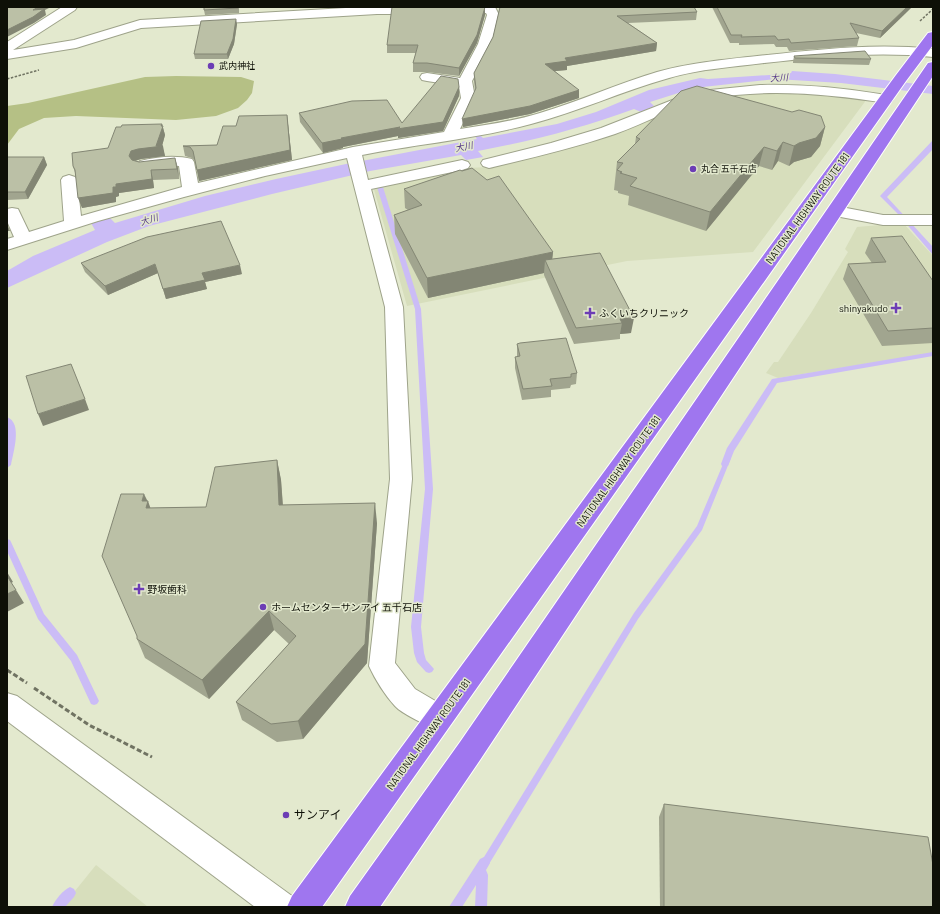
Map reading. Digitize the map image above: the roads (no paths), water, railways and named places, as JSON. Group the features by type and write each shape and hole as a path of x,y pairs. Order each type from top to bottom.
{"highway":[{"name":"NATIONAL HIGHWAY ROUTE 181","path":"303,907 901,78 927,52 933,36"},
{"path":"361,907 479,738 933,66"}],"street":[{"path":"7,48 70,7"},
{"path":"7,55 76,44 140,24 330,10 441,10 491,8 506,10"},
{"path":"450,135 468,96 465,83 470,70 485,44 493,15 491,8"},
{"path":"7,245 73,223 192,190 450,135 525,121 559,112 650,79 683,70 849,50 881,48 927,52"},
{"path":"427,77 465,83"},
{"path":"489,163 594,136 623,126 683,101 709,95 760,89 816,90 887,98"},
{"path":"355,156 394,307 402,479 382,666 405,698 439,718"},
{"path":"141,165 180,160 186,162 192,190"},
{"path":"362,186 462,165"},
{"path":"70,180 73,223"},
{"path":"836,211 883,220 933,220"},
{"path":"12,213 24,239"},
{"path":"7,706 281,907"}],"water":[{"name":"大川","path":"792,71 835,74 933,86 933,94 841,83 776,79 694,88 650,102 654,106 641,112 634,109 557,133 478,151 483,157 466,160 461,155 370,171 272,194 149,226 107,242 7,288 7,271 33,256 95,230 91,223 110,218 115,223 205,196 276,179 477,139 473,134 478,133 483,138 557,124 596,112 649,90 700,78 708,79 785,74 791,73"},
{"path":"933,140 933,149 887,197 933,247 933,255 898,214 880,196"},
{"path":"729,455 731,458 702,530 638,619 483,874 476,870 634,613 697,526 726,457"}],"waterway":[{"path":"380,187 418,309 429,489 416,627 419,653 422,662 429,669"},
{"path":"725,464 730,450 775,381 933,354"},
{"path":"7,420 12,430 11,448 7,465"},
{"path":"7,542 41,616 74,658 94,701"},
{"path":"480,869 484,863"},
{"path":"455,907 480,869"},
{"path":"480,869 482,875 481,907"},
{"path":"58,907 70,893"}],"place":[{"name":"武内神社","path":"211,66"},
{"name":"丸合 五千石店","path":"693,169"},
{"name":"shinyakudo","path":"896,308"},
{"name":"ふくいちクリニック","path":"590,313"},
{"name":"野坂歯科","path":"139,589"},
{"name":"ホームセンターサンアイ 五千石店","path":"263,607"},
{"name":"サンアイ","path":"286,815"}]}
